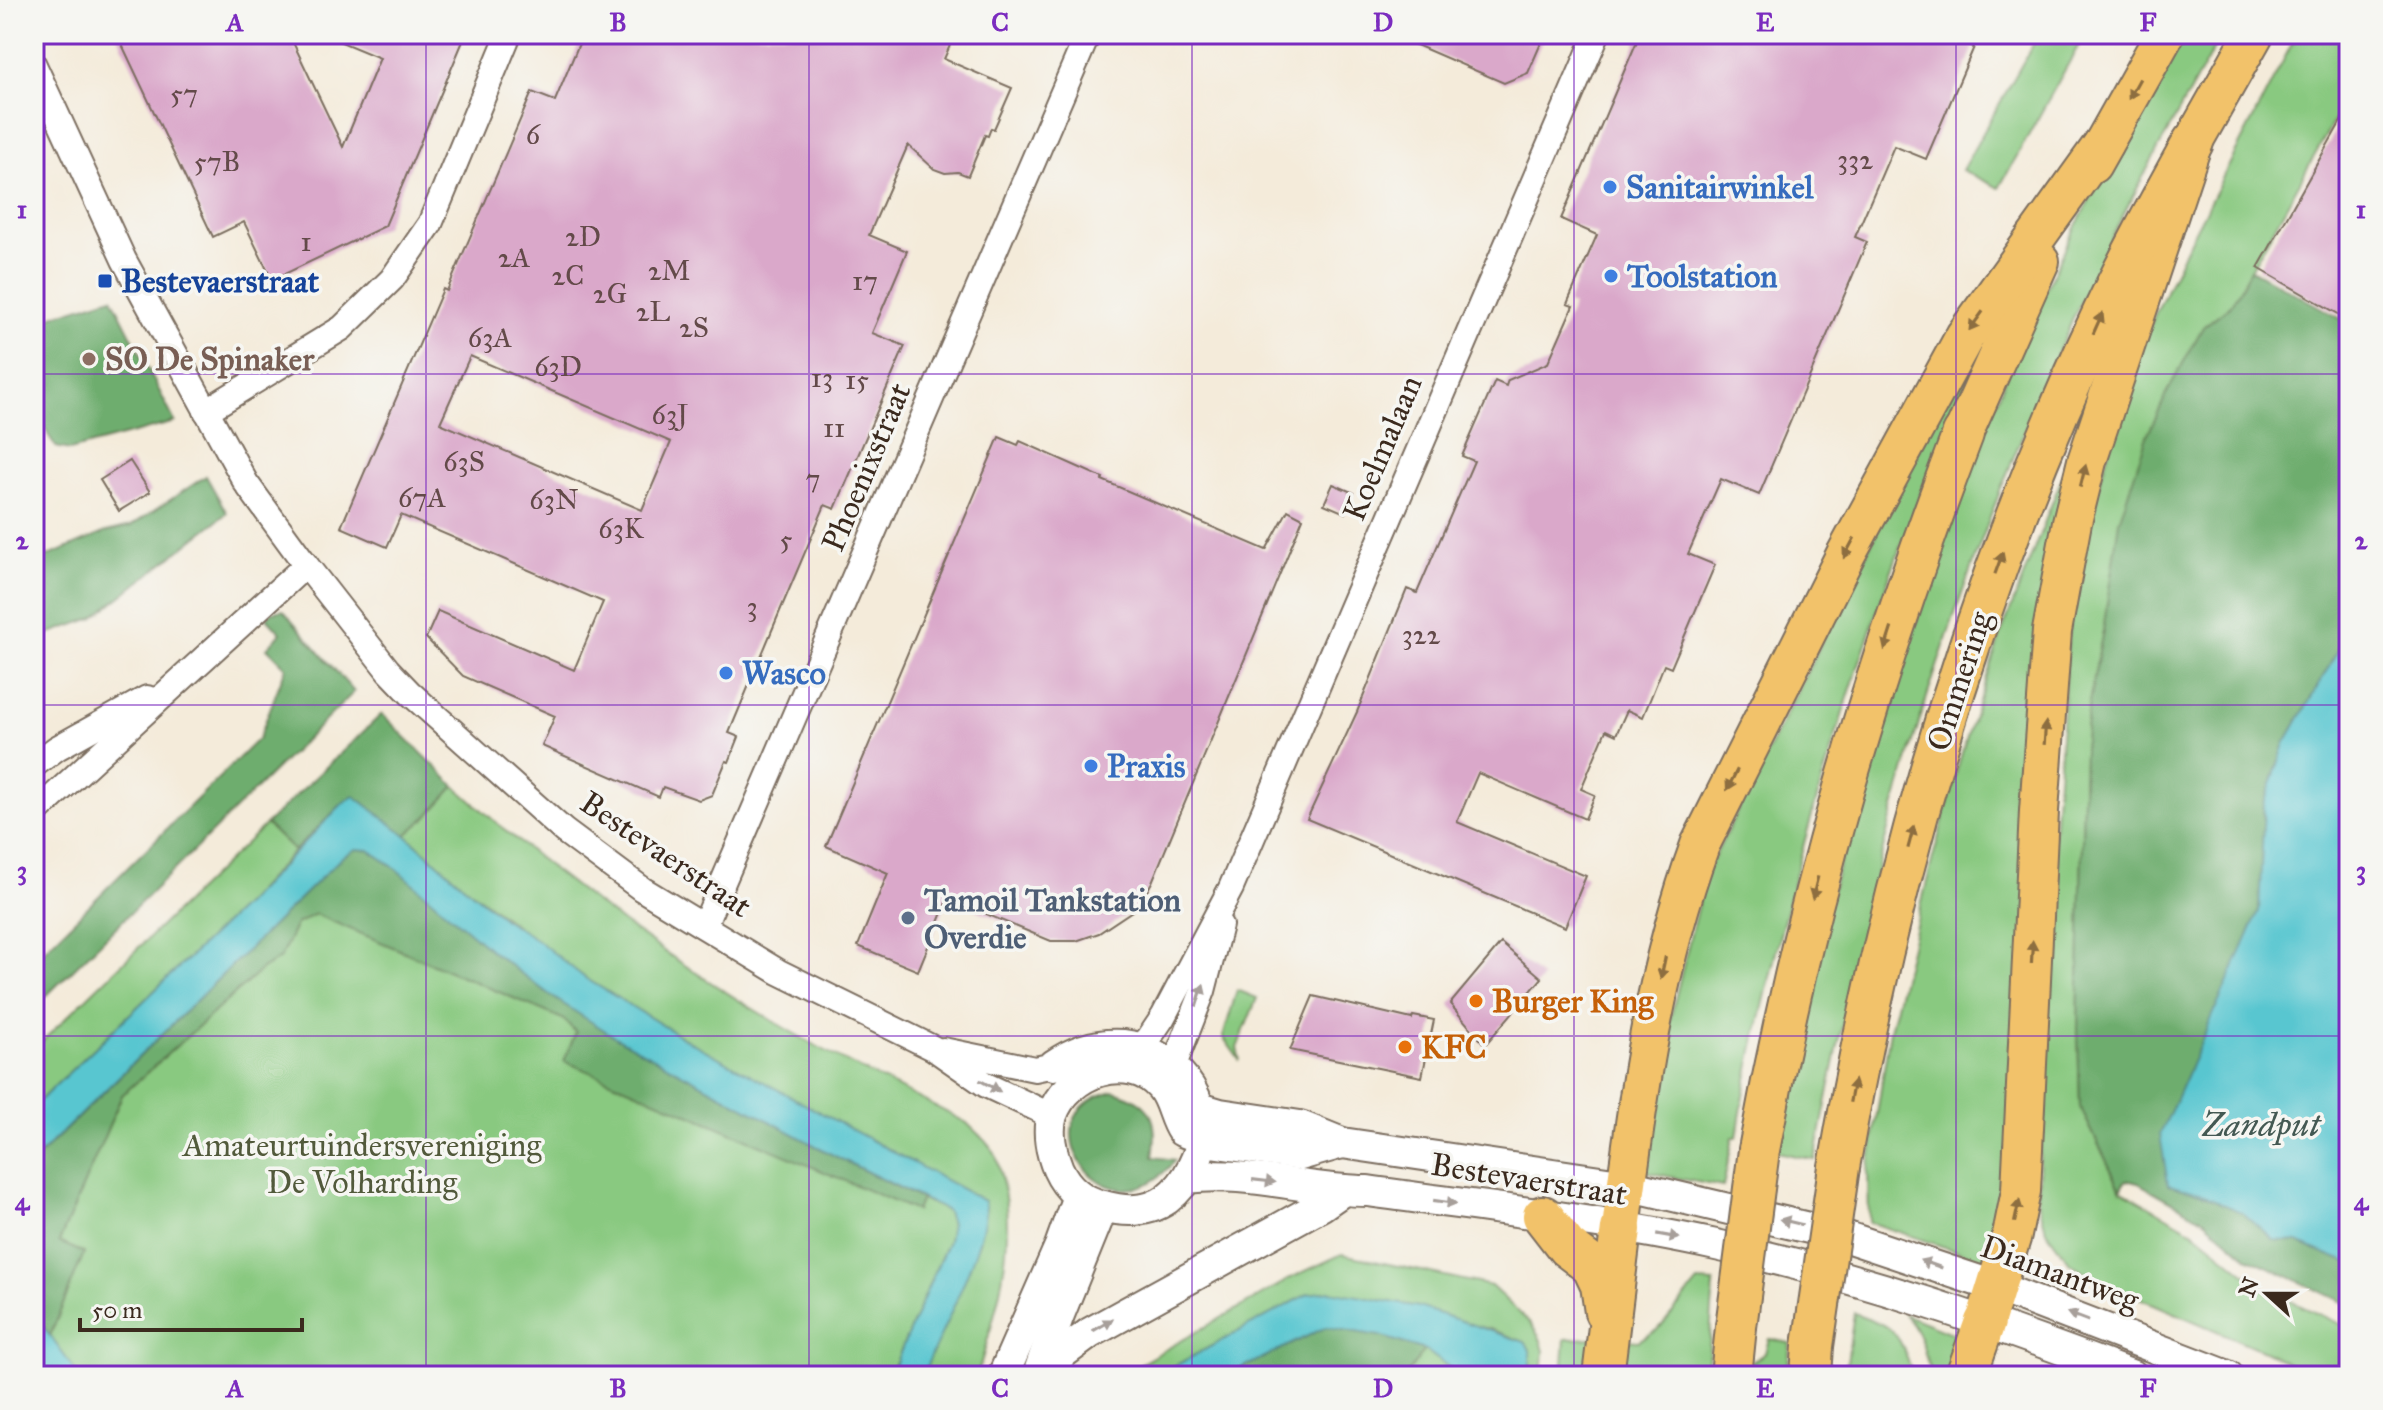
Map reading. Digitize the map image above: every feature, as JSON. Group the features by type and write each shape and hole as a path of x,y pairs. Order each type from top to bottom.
{"highway":[{"name":"Ommering","path":"1812,1361 1839,1167 1861,1041 1928,778 1963,663 2020,509 2078,368 2130,259 2193,142"},
{"path":"1731,1376 1759,1150 1786,1010 1850,761 1916,558 1963,434"},
{"path":"1543,1216 1567,1247 1592,1266 1598,1276 1608,1329"},
{"path":"1603,1376 1621,1229"},
{"path":"1966,1376 1991,1304"}],"main road":[{"path":"1963,434 2033,274 2165,34"},
{"name":"Ommering","path":"2193,142 2254,34"},
{"path":"1991,1304 2021,1191 2039,811 2052,631 2059,589 2087,461 2193,142"},
{"path":"1621,1229 1637,1105 1664,962 1682,892 1700,845 1846,554 1965,336 2103,144"}],"street":[{"path":"206,411 342,328 392,279 430,224 509,34"},
{"name":"Phoenixstraat","path":"704,926 1088,34"},
{"name":"Koelmalaan","path":"1129,1058 1149,1038 1163,1017 1231,888 1597,34"},
{"name":"Bestevaerstraat","path":"34,65 124,260 246,483 306,565 388,670 410,693 564,831 642,889 779,972 933,1048 986,1085 1052,1116"},
{"path":"34,814 306,565"},
{"path":"34,765 57,748 184,677"},
{"name":"Koelmalaan","path":"1173,1068 1203,991 1231,888"},
{"path":"933,1048 1035,1069 1054,1065 1091,1047 1121,1045 1141,1073 1153,1080 1168,1098 1182,1131 1202,1140"},
{"path":"1129,1058 1173,1068 1192,1088 1200,1108 1202,1140 1199,1155 1187,1178 1165,1201 1134,1211 1090,1201 1060,1173 1051,1145 1052,1116 1072,1085 1129,1058"},
{"name":"Bestevaerstraat","path":"1200,1108 1300,1126 1342,1143 1627,1185 1797,1223 1866,1242"},
{"name":"Bestevaerstraat","path":"1202,1140 1300,1155 1342,1143"},
{"name":"Bestevaerstraat","path":"1187,1178 1212,1174 1342,1191 1368,1191 1543,1216 1714,1244 1857,1280"},
{"path":"1038,1373 1106,1323 1322,1205 1342,1191"},
{"path":"1038,1373 1058,1317 1090,1201"},
{"path":"1003,1376 1060,1246 1090,1201"},
{"name":"Diamantweg","path":"1866,1242 2133,1376"},
{"name":"Diamantweg","path":"1857,1280 1991,1304 2228,1376"}],"green space":[{"path":"2039,34 2085,34 1999,188 1962,170"},
{"path":"2179,34 2222,34 2128,206 2076,312 2005,479 1962,592 1906,765 1879,863 1815,1160 1777,1152 1831,894 1866,770 1964,481 2015,356 2068,242 2122,135"},
{"path":"2297,34 2349,34 2349,94 2231,305 2203,327 2103,631 2084,749 2078,1032 2080,1107 2121,1190 2193,1231 2266,1290 2349,1328 2349,1376 2314,1376 2264,1351 2107,1284 2070,1263 2046,1230 2038,1200 2052,862 2073,571 2139,350 2185,250"},
{"path":"2251,269 2349,323 2349,631 2285,744 2264,804 2259,911 2168,1185 2200,1193 2243,1213 2274,1240 2297,1242 2349,1263 2349,1305 2247,1257 2206,1221 2138,1183 2126,1180 2121,1190 2080,1107 2078,1032 2084,749 2119,521 2147,436 2171,385 2203,327 2231,305"},
{"path":"112,297 175,422 70,450 56,447 46,432 36,402 34,322"},
{"path":"1973,340 1982,344 1895,562 1821,784 1780,935 1737,1137 1733,1137 1723,1187 1646,1172 1655,1082 1705,876"},
{"path":"2066,467 2007,1183 1987,1261 1869,1222 1868,1172 1890,1030 1962,752 2000,637"},
{"path":"206,476 227,513 93,618 48,634 34,595 34,562 106,532 131,526"},
{"path":"283,610 354,692 34,1008 34,960 259,738 286,667 267,648 281,633 267,618 272,612"},
{"path":"382,714 455,786 406,835 354,796 294,851 266,824"},
{"path":"455,786 532,853 654,945 739,1001 806,1040 967,1123 987,1142 999,1165 1006,1205 1006,1254 997,1304 977,1376 922,1376 979,1242 986,1208 690,1042 585,978 464,886 406,835"},
{"path":"266,824 294,851 246,903 34,1106 34,1049"},
{"path":"356,849 369,850 395,868 494,953 554,998 615,1037 827,1152 921,1199 916,1211 564,1061 576,1032 563,1019 315,914 296,924 280,958 262,969 122,1095 59,1242 84,1253 50,1336 34,1314 34,1161 342,857"},
{"name":"Amateurtuindersvereniging De Volharding","path":"315,914 563,1019 576,1032 565,1061 916,1211 921,1199 947,1211 951,1224 948,1241 890,1376 79,1376 50,1336 84,1253 59,1242 122,1095 262,969 280,958 296,924"},
{"path":"1237,990 1257,998 1237,1048 1240,1061 1223,1037"},
{"path":"1114,1091 1137,1101 1150,1114 1155,1133 1153,1157 1175,1160 1149,1183 1123,1189 1101,1182 1083,1166 1073,1145 1073,1123 1086,1104"},
{"path":"1342,1254 1491,1286 1530,1323 1540,1338 1544,1351 1542,1376 1530,1376 1530,1350 1525,1342 1490,1329 1308,1294 1156,1376 1119,1376 1295,1276"},
{"path":"1698,1282 1714,1283 1707,1376 1611,1376 1616,1339 1638,1341 1658,1330"},
{"path":"1854,1313 1881,1324 1895,1334 1914,1376 1845,1376"},
{"path":"1904,1314 1959,1336 1947,1376 1929,1369 1918,1333"},
{"path":"1326,1327 1380,1336 1425,1350 1405,1376 1226,1376"},
{"path":"1597,1338 1592,1376 1562,1376 1565,1339"},
{"path":"1769,1339 1790,1343 1787,1376 1748,1376 1749,1364 1765,1353"},
{"path":"1425,1350 1461,1376 1405,1376"}],"water":[{"name":"Zandput","path":"2349,631 2349,1263 2297,1242 2274,1240 2243,1213 2200,1193 2168,1185 2160,1135 2259,911 2264,804 2285,744"},
{"path":"354,796 406,835 507,921 536,939 585,978 690,1042 984,1201 985,1215 972,1260 922,1376 890,1376 948,1241 951,1224 947,1211 827,1152 615,1037 554,998 494,953 395,868 369,850 356,849 342,857 34,1160 34,1106 246,903 344,802"},
{"path":"1330,1291 1419,1307 1525,1342 1530,1350 1530,1376 1461,1376 1425,1350 1380,1336 1326,1327 1226,1376 1156,1376 1308,1294"},
{"path":"34,1314 79,1376 34,1376"}],"building":[{"path":"117,34 289,34 343,147 380,58 322,34 466,34 385,226 272,280 244,222 213,237"},
{"path":"583,34 955,34 944,59 1012,88 994,129 991,128 988,136 985,135 968,176 934,169 908,145 869,235 907,251 872,333 905,346 835,509 825,505 780,611 729,733 739,737 729,762 726,761 712,795 699,800 663,787 659,797 542,746 555,716 463,676 426,638 438,611 574,670 603,602 401,515 387,547 341,527 532,92 555,101","holes":["470,356 671,442 642,510 440,423"]},
{"path":"1391,34 1545,34 1528,73 1504,83"},
{"path":"1640,34 1943,34 1974,47 1926,159 1894,146 1855,237 1867,242 1759,495 1721,479 1688,554 1715,565 1671,668 1664,665 1643,717 1627,710 1616,735 1606,730 1581,789 1595,795 1585,819 1478,773 1457,822 1586,876 1565,927 1307,819 1357,712 1407,589 1417,593 1474,461 1462,456 1495,381 1506,386 1508,380 1548,363 1573,306 1567,304 1597,235 1561,219"},
{"path":"2349,107 2349,320 2258,268"},
{"path":"999,437 1018,445 1020,441 1102,480 1266,550 1288,510 1303,518 1152,882 1138,907 1099,933 1076,941 1051,941 948,898 918,971 858,946 888,873 826,846"},
{"path":"130,461 150,492 119,511 100,480"},
{"path":"1333,484 1354,493 1345,513 1324,504"},
{"path":"1501,943 1542,978 1485,1045 1450,1004"},
{"path":"1313,996 1412,1019 1413,1016 1434,1020 1422,1077 1290,1050"}],"place":[{"name":"Sanitairwinkel","path":"1610,187"},
{"name":"Toolstation","path":"1611,276"},
{"name":"Bestevaerstraat","path":"105,281"},
{"name":"SO De Spinaker","path":"89,359"},
{"name":"Wasco","path":"726,673"},
{"name":"Praxis","path":"1091,766"},
{"name":"Tamoil Tankstation Overdie","path":"908,918"},
{"name":"Burger King","path":"1476,1001"},
{"name":"KFC","path":"1405,1047"}]}
